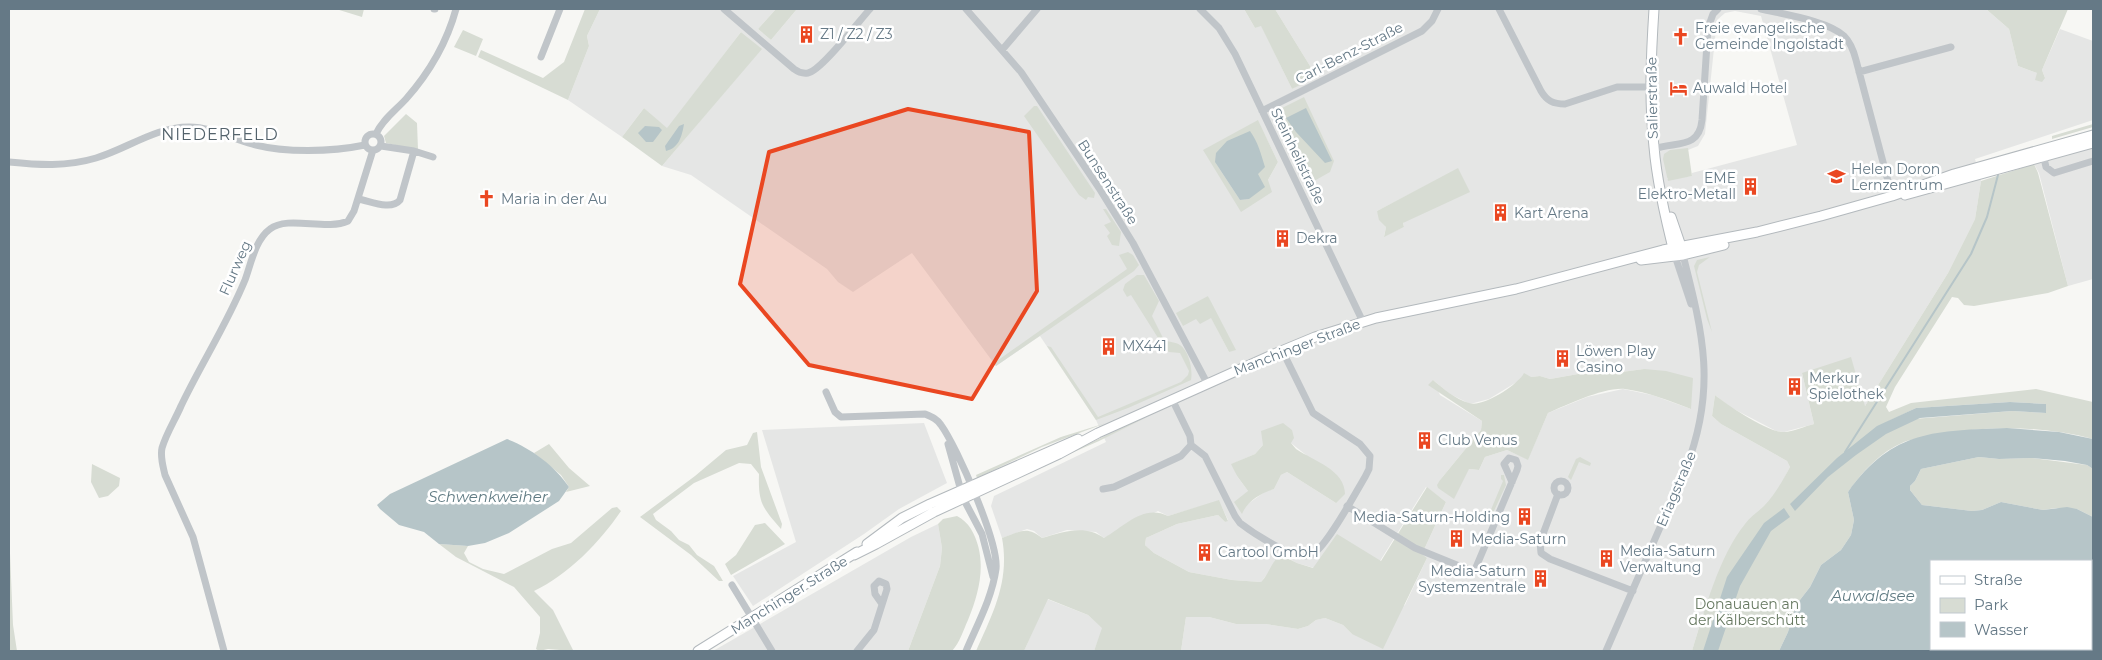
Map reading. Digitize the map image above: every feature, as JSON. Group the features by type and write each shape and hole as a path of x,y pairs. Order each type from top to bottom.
{"main road":[{"name":"Salierstraße","path":"1654,9 1651,87 1654,149 1660,186 1678,251"},
{"name":"Manchinger Straße","path":"972,490 1076,446 1098,433 1282,350 1363,322 1516,289 1622,262 1678,251 1892,196 1921,191 2093,135"},
{"name":"Manchinger Straße","path":"2042,152 2093,142"},
{"path":"962,494 972,490"},
{"name":"Manchinger Straße","path":"698,651 854,555 934,512 962,494"}],"street":[{"path":"365,145 367,136 376,134 382,123 406,99 427,72 446,37 456,9"},
{"path":"541,57 560,9"},
{"path":"724,9 800,73 807,74 821,66 870,9"},
{"name":"Bunsenstraße","path":"966,9 1032,88 1120,223 1166,304 1207,384"},
{"path":"1002,50 1037,9"},
{"name":"Steinheilstraße","path":"1200,9 1219,28 1226,40 1363,322"},
{"name":"Carl-Benz-Straße","path":"1262,111 1422,31 1432,21 1438,9"},
{"path":"1499,9 1541,91 1550,102 1565,104 1617,87 1651,87"},
{"path":"1654,149 1689,142 1699,133 1702,120 1708,28 1713,14 1718,9"},
{"path":"1761,9 1829,26 1837,30 1849,42 1859,72 1892,196"},
{"path":"1859,72 1951,47"},
{"path":"9,162 50,166 82,162 108,154 158,132 185,128 205,129 273,148 333,150 365,145 373,150 381,146 414,151 433,157"},
{"path":"376,134 381,140 381,146"},
{"name":"Flurweg","path":"224,651 194,538 162,465 162,450 166,437 244,282 265,233 271,228 282,224 344,223 352,217 373,150"},
{"path":"358,199 389,206 398,204 414,151"},
{"path":"2042,152 2046,167 2054,173 2093,161"},
{"name":"Eriagstraße","path":"1606,651 1686,468 1699,428 1706,385 1703,342 1678,251"},
{"path":"1172,399 1190,436 1191,445 1205,456 1240,523 1292,554 1306,557 1317,552 1347,506 1369,469 1370,456 1360,444 1313,413 1282,350"},
{"path":"826,392 835,412 840,417 925,414 936,420 947,436 972,490 992,540 996,568 985,608 966,651"},
{"path":"947,436 962,494 982,534 993,580"},
{"path":"1103,489 1114,487 1181,456 1191,445"},
{"path":"1347,506 1415,548 1474,572 1512,482"},
{"path":"1558,494 1540,542 1541,553 1550,559 1632,591"},
{"path":"732,585 772,651"},
{"path":"857,651 874,630 882,604"}],"highlighted area":[{"path":"908,109 1029,132 1037,291 972,399 809,365 740,284 769,152"}],"shaded area":[{"path":"600,9 776,9 758,29 771,40 797,9 1244,9 1255,28 1261,25 1292,89 1315,74 1275,9 1986,9 2009,29 2018,66 2045,78 2042,70 2060,29 2093,41 2093,120 1975,159 1981,181 1975,219 1948,273 1865,406 1802,373 1814,424 1784,432 1776,431 1730,407 1715,395 1712,416 1721,424 1787,461 1790,467 1775,496 1703,614 1692,651 1181,651 1186,617 1209,617 1236,624 1266,624 1298,629 1308,626 1316,620 1325,618 1343,625 1352,634 1405,605 1427,558 1422,554 1446,502 1426,487 1380,561 1314,568 1297,563 1282,555 1261,582 1232,580 1189,572 1154,553 1145,545 1146,538 1177,524 1218,515 1225,522 1228,520 1219,501 1168,516 1158,511 1104,538 1096,532 1067,530 1042,538 1034,531 1027,529 1002,538 991,506 994,496 1106,442 1096,420 1040,336 996,366 912,253 853,292 838,282 827,269 691,175 662,166 761,49 741,32 667,129 644,108 622,137 568,100 589,46 587,36","holes":["1735,11 1761,16 1797,145 1692,173 1692,176 1667,179 1688,148 1688,150 1698,146 1705,134 1717,20 1725,13","1258,121 1278,162 1268,180","1458,169 1403,223 1404,227 1384,236 1386,227 1377,211","1208,296 1229,352 1211,317 1197,319","1644,369 1691,409 1652,395 1623,389 1587,397 1548,413 1528,459 1507,450 1485,457 1479,470 1469,469 1440,480 1481,430 1482,421 1440,395 1433,380 1450,394 1470,404 1489,399 1520,380 1540,376 1550,379 1578,374 1614,373","1291,443 1306,455 1336,503 1287,472 1281,475 1274,489 1266,491 1245,506 1248,491 1237,476 1232,464 1255,454 1263,445"]},
{"path":"2093,148 2093,279 2068,286 2039,173 2034,164"},
{"path":"924,423 947,483 899,509 753,606 733,576 796,542 762,430"},
{"path":"938,524 942,548 940,566 908,651 713,651 911,537"},
{"path":"1047,599 1088,615 1103,628 1094,651 1024,651"}],"green space":[{"path":"336,9 364,9 362,17"},
{"path":"585,9 600,9 587,36 589,46 568,100 478,57 481,50 543,78 564,62"},
{"path":"776,9 797,9 771,40 758,29"},
{"path":"1244,9 1275,9 1315,74 1314,78 1292,89 1261,26 1255,28"},
{"path":"1986,9 2068,9 2042,70 2045,78 2042,82 2035,80 2037,73 2018,66 2009,29"},
{"path":"463,30 483,39 476,56 454,47"},
{"path":"741,32 762,49 662,166 622,137 644,108 667,128"},
{"path":"1304,97 1334,161 1330,172 1307,185 1273,118 1276,111"},
{"path":"1034,106 1037,106 1095,193 1094,198 1088,197 1086,200 1079,195 1024,116"},
{"path":"406,114 417,123 418,150 386,143 384,136"},
{"path":"1258,120 1278,162 1268,180 1272,192 1241,212 1203,150","holes":["1215,162 1249,199 1240,200"]},
{"path":"2093,124 2093,127 2052,139 2052,136"},
{"path":"1688,148 1692,176 1668,181 1663,159 1664,154 1670,150"},
{"name":"Donauauen an der Kälberschütt","path":"2034,164 2068,286 2048,293 1974,306 1964,305 1958,298 1952,297 1895,387 1886,407 1889,412 1911,403 2036,389 2093,402 2093,439 2052,431 2010,428 1947,433 1909,440 1895,446 1873,463 1848,492 1854,520 1851,535 1841,550 1821,565 1810,587 1796,605 1788,632 1779,651 1692,651 1713,585 1727,552 1747,521 1772,497 1790,467 1787,461 1721,424 1712,416 1715,395 1738,411 1769,428 1784,432 1795,430 1814,424 1802,373 1851,357 1865,406 1948,273 1975,219 1981,181","holes":["2010,402 2046,404 2046,413 2012,411 1889,421 1916,408"]},
{"path":"1458,168 1470,192 1403,223 1404,227 1384,237 1386,227 1379,220 1377,211"},
{"path":"1103,209 1106,209 1121,232 1119,246 1112,245 1107,236 1110,233 1104,225 1111,222"},
{"path":"1128,252 1133,255 1139,265 1134,271 996,366 994,363 1127,269 1119,255"},
{"path":"1710,257 1699,265 1697,272 1712,332 1694,266 1697,260"},
{"path":"1137,275 1144,275 1159,301 1152,316 1164,340 1178,344 1186,352 1191,366 1191,380 1096,420 1047,346 1051,347 1098,417 1181,382 1188,375 1189,371 1180,353 1169,352 1165,349 1131,295 1127,297 1123,290 1125,284"},
{"path":"1208,296 1236,350 1229,352 1211,318 1200,324 1196,319 1183,326 1176,313"},
{"path":"1644,369 1666,371 1693,378 1691,409 1634,390 1616,389 1596,394 1548,413 1528,460 1507,450 1485,457 1479,470 1469,469 1454,499 1438,488 1437,485 1440,480 1481,430 1482,421 1428,385 1433,380 1459,399 1475,404 1491,399 1507,389 1524,373 1531,377 1540,376 1550,379 1578,374 1614,373"},
{"path":"1147,417 1099,441 1024,474 1137,421"},
{"path":"1106,423 1042,447 977,478 976,475 1061,437"},
{"path":"1283,423 1292,430 1294,438 1291,443 1296,449 1334,472 1344,486 1345,494 1336,503 1287,472 1281,475 1274,489 1255,498 1247,505 1242,514 1234,502 1248,491 1231,464 1255,454 1263,445 1261,431"},
{"path":"757,432 761,467 782,524 781,529 763,505 759,492 759,474 751,464 739,463 694,483 653,514 656,520 671,531 679,540 689,545 697,555 714,566 723,581 719,581 691,555 640,517 726,450 747,445 753,433"},
{"path":"549,444 569,468 590,486 566,492 569,487 561,475 534,453"},
{"path":"1580,457 1591,463 1590,466 1579,462 1571,480 1568,477 1576,459"},
{"path":"1979,457 1999,459 2032,458 2087,465 2093,469 2093,517 2077,509 2056,508 2043,510 2001,502 1982,510 1972,511 1922,505 1910,490 1910,486 1921,469"},
{"path":"92,464 120,478 119,486 108,496 99,498 91,482"},
{"path":"1501,475 1504,475 1506,485 1493,513 1490,512 1503,481"},
{"path":"1427,487 1446,502 1422,554 1427,558 1383,649 1352,634 1343,625 1325,618 1316,620 1308,626 1298,629 1266,624 1236,624 1209,617 1186,617 1181,651 1094,651 1102,628 1088,615 1048,599 1024,651 976,651 994,610 1002,583 1004,554 1002,538 1013,534 1027,531 1037,534 1042,538 1074,530 1082,530 1104,538 1134,518 1142,515 1159,513 1168,516 1219,500 1228,521 1225,522 1218,515 1177,524 1146,538 1145,545 1154,553 1189,572 1232,580 1261,582 1275,560 1281,555 1313,568 1337,534 1381,561"},
{"path":"617,507 621,511 593,546 571,567 534,591 553,610 572,651 548,649 539,651 536,649 540,633 540,617 514,587 456,557 439,544 468,546 464,553 469,562 483,569 504,574 552,549 571,543 612,508"},
{"path":"957,516 965,521 971,529 979,551 981,563 976,598 959,640 952,651 908,651 940,566 942,548 938,524 943,519"},
{"path":"765,523 785,544 731,575 725,564 736,555 755,525"},
{"path":"9,529 13,625 17,651 9,651"},
{"path":"2093,591 2093,651 2003,651 2092,650"}],"water":[{"path":"1306,108 1332,161 1325,163 1296,132 1286,118"},
{"path":"684,124 677,144 666,151 665,146 679,126"},
{"path":"645,126 659,127 662,130 653,142 646,142 638,133"},
{"path":"1250,131 1265,167 1258,174 1265,187 1249,199 1240,200 1215,162 1216,153 1227,141"},
{"path":"2010,402 2046,404 2046,413 2012,411 1920,418 1886,434 1856,455 1828,477 1795,511 1790,504 1837,458 1877,426 1916,408"},
{"name":"Auwaldsee","path":"2007,428 2059,432 2093,439 2093,469 2087,465 2065,461 1979,457 1921,469 1910,486 1910,490 1922,505 1972,511 1982,510 2001,502 2043,510 2067,507 2077,509 2093,517 2093,591 2092,560 1930,560 1930,650 2003,651 1779,651 1788,632 1796,605 1810,587 1821,565 1841,550 1851,535 1854,520 1848,492 1865,471 1882,456 1899,445 1937,433"},
{"name":"Schwenkweiher","path":"507,439 525,447 542,458 569,487 559,501 509,533 485,543 468,546 439,544 424,532 399,525 377,505 390,494"},
{"path":"1784,508 1790,517 1771,531 1740,586 1718,651 1703,651 1727,577 1764,523"}],"waterway":[{"path":"1845,452 1971,254 1987,217 1998,175"}],"place":[{"name":"Z1 / Z2 / Z3","path":"806,34"},
{"name":"Freie evangelische Gemeinde Ingolstadt","path":"1681,36"},
{"name":"Auwald Hotel","path":"1679,88"},
{"name":"Helen Doron Lernzentrum","path":"1837,177"},
{"name":"EME Elektro-Metall","path":"1750,186"},
{"name":"Maria in der Au","path":"487,199"},
{"name":"Kart Arena","path":"1500,213"},
{"name":"Dekra","path":"1282,238"},
{"name":"MX441","path":"1108,346"},
{"name":"Löwen Play Casino","path":"1562,359"},
{"name":"Merkur Spielothek","path":"1795,386"},
{"name":"Club Venus","path":"1424,440"},
{"name":"Media-Saturn-Holding","path":"1524,517"},
{"name":"Media-Saturn","path":"1457,539"},
{"name":"Cartool GmbH","path":"1204,552"},
{"name":"Media-Saturn Verwaltung","path":"1606,559"},
{"name":"Media-Saturn Systemzentrale","path":"1540,579"}],"district":[{"name":"NIEDERFELD","path":"220,134"}]}
